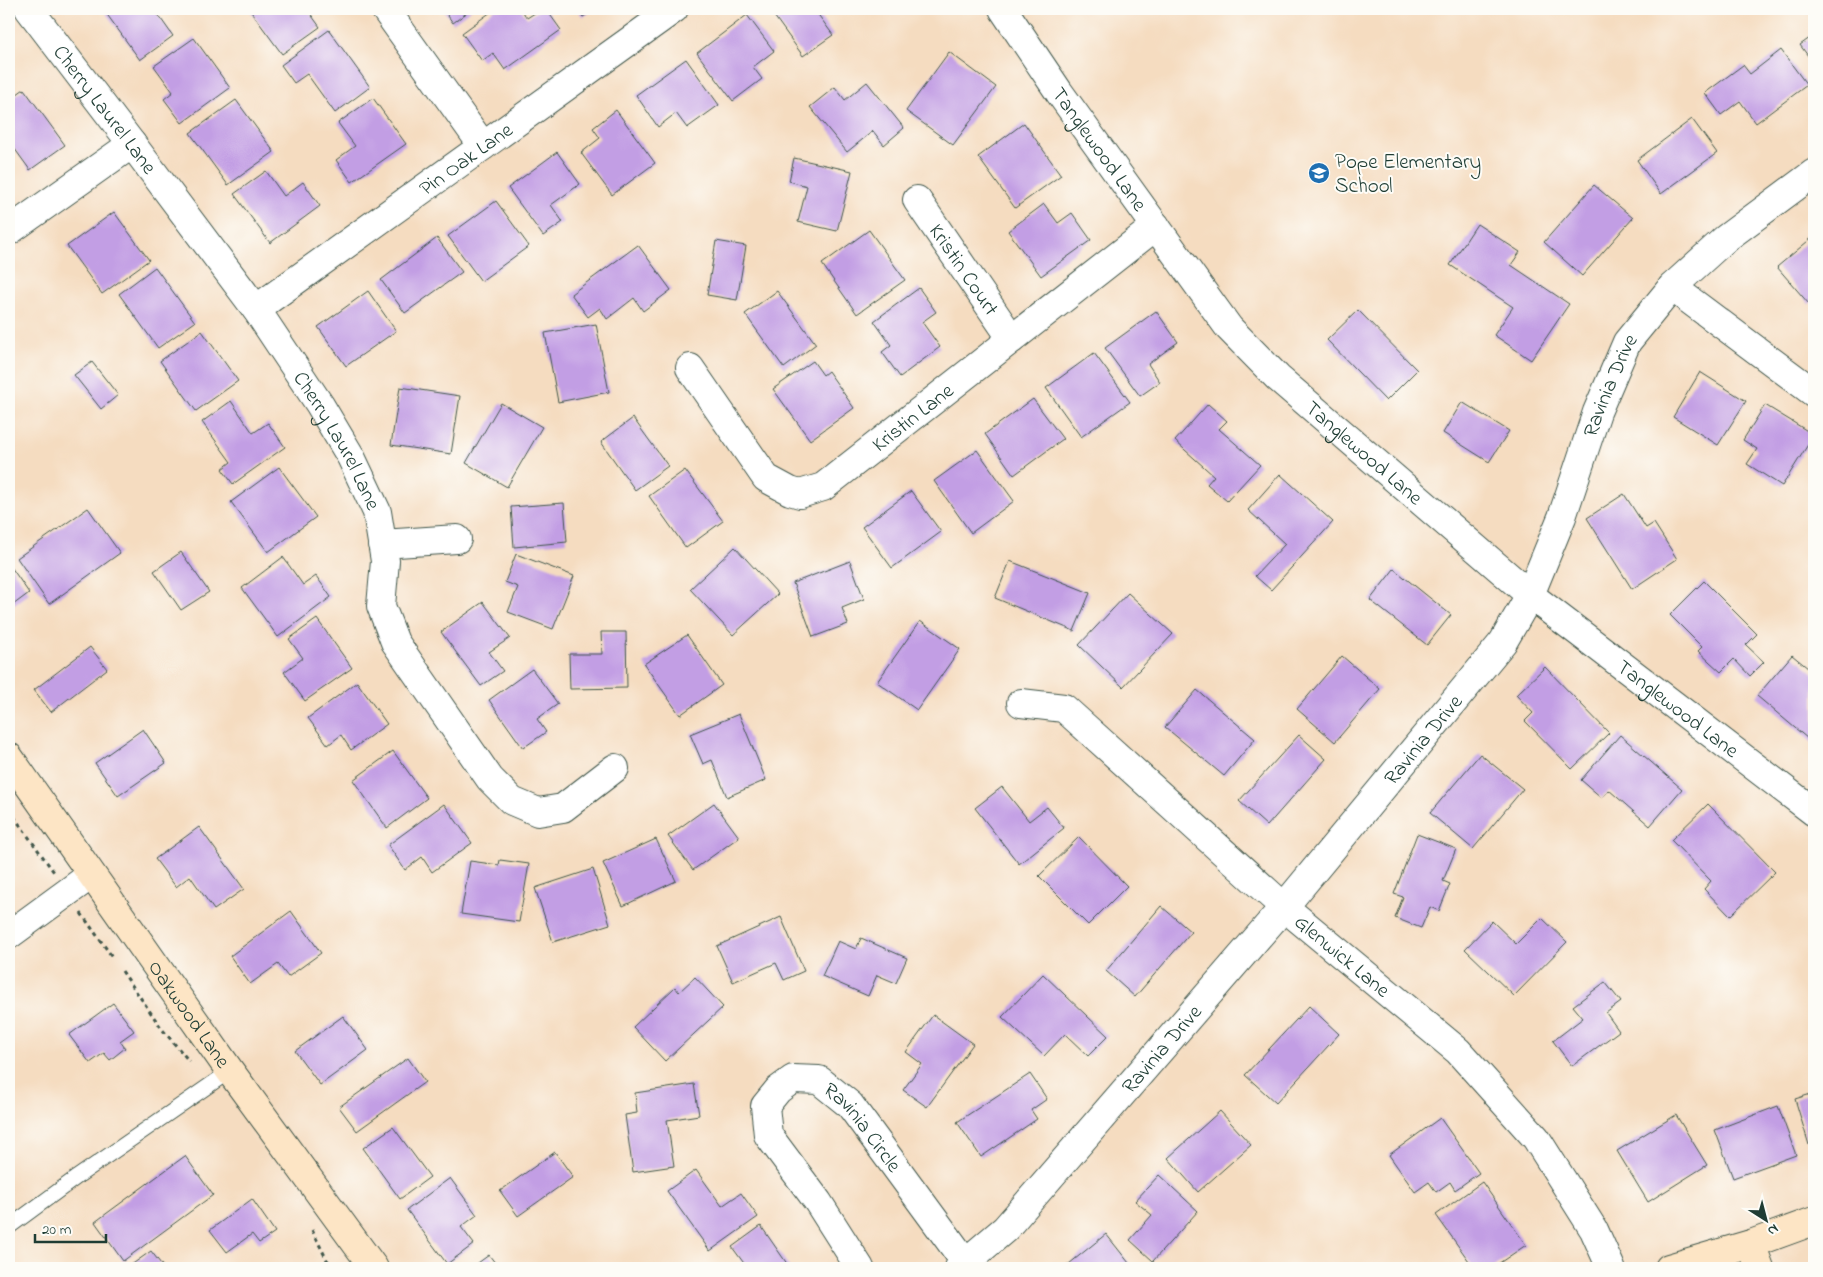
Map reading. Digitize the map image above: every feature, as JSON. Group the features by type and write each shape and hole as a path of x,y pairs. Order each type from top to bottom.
{"street":[{"name":"Cherry Laurel Lane","path":"29,9 256,309 320,405 351,457 377,512 385,561 381,606 395,642 490,779 512,801 538,812 563,808 615,768"},
{"path":"385,9 483,146"},
{"name":"Pin Oak Lane","path":"256,309 674,9"},
{"name":"Tanglewood Lane","path":"1009,11 1059,92 1229,328 1278,378 1530,595 1814,812"},
{"path":"9,231 132,144"},
{"name":"Ravinia Drive","path":"962,1266 1005,1229 1284,907 1504,642 1530,595 1562,517 1597,412 1627,342 1672,287 1725,239 1814,173"},
{"name":"Kristin Court","path":"917,200 1012,340"},
{"name":"Kristin Lane","path":"690,368 766,478 790,491 800,494 823,487 1156,226"},
{"path":"1672,287 1814,393"},
{"path":"382,544 457,539"},
{"name":"Glenwick Lane","path":"1021,703 1064,708 1284,907 1458,1051 1536,1138 1594,1230 1611,1268"},
{"name":"Oakwood Lane","path":"9,758 230,1071 374,1268"},
{"path":"9,935 91,875"},
{"name":"Ravinia Circle","path":"860,1268 818,1202 768,1135 765,1106 778,1090 793,1079 819,1080 850,1105 962,1266"},
{"path":"1669,1268 1756,1256 1814,1221"}],"lane":[{"path":"9,1227 84,1171 230,1071"}],"path":[{"path":"9,810 54,872"},
{"path":"81,912 113,958"},
{"path":"122,971 162,1029 189,1062"}],"building":[{"path":"103,9 154,9 173,36 140,60"},
{"path":"249,9 307,9 320,27 282,54"},
{"path":"443,9 472,9 453,23"},
{"path":"495,9 521,9 527,18 541,9 546,9 561,30 505,70 493,53 482,61 462,33"},
{"path":"577,9 595,9 583,17"},
{"path":"769,9 814,9 833,35 803,56"},
{"path":"747,15 774,51 753,67 762,79 733,101 697,53"},
{"path":"329,30 370,87 335,113 307,74 294,83 281,65"},
{"path":"1814,35 1814,64 1800,45"},
{"path":"194,38 230,88 182,123 164,99 173,92 154,66"},
{"path":"1781,50 1807,85 1756,123 1740,101 1721,115 1705,93 1743,65 1750,74"},
{"path":"949,52 996,87 953,145 906,111"},
{"path":"686,59 719,105 687,128 676,113 658,127 636,95"},
{"path":"867,82 904,128 884,145 873,131 847,152 810,107 835,87 845,100"},
{"path":"24,89 65,145 30,170 9,141 9,100"},
{"path":"373,98 406,144 352,182 336,160 355,146 338,123"},
{"path":"236,100 274,152 228,185 190,133"},
{"path":"616,110 655,163 612,195 581,153 600,138 593,128"},
{"path":"1692,119 1717,153 1661,194 1637,160"},
{"path":"1024,123 1061,175 1015,208 978,157"},
{"path":"557,152 580,184 551,205 563,222 543,236 508,188"},
{"path":"794,158 852,171 837,231 798,222 807,186 789,181"},
{"path":"266,171 284,196 303,182 320,206 270,243 234,194"},
{"path":"1594,185 1633,218 1582,276 1544,242"},
{"path":"496,201 529,246 481,281 448,236"},
{"path":"1044,204 1058,223 1072,213 1091,240 1041,276 1008,231"},
{"path":"114,212 149,260 102,294 67,246"},
{"path":"1477,224 1520,252 1511,265 1569,304 1531,360 1494,335 1513,307 1450,265"},
{"path":"869,230 905,280 857,314 822,264"},
{"path":"1814,236 1814,300 1809,304 1777,267"},
{"path":"437,238 462,272 405,313 381,280"},
{"path":"716,241 746,246 737,300 707,295"},
{"path":"638,245 671,290 643,311 634,298 607,319 600,308 588,317 571,294"},
{"path":"155,267 195,322 158,348 119,294"},
{"path":"919,288 936,312 922,322 940,347 900,377 882,352 891,345 874,321"},
{"path":"368,291 396,331 346,366 318,327"},
{"path":"777,291 816,344 784,368 745,314"},
{"path":"1358,310 1417,370 1386,401 1327,340"},
{"path":"1156,311 1178,342 1148,364 1160,382 1140,396 1105,348"},
{"path":"596,324 609,392 558,402 545,333"},
{"path":"202,331 238,381 196,411 160,361"},
{"path":"1094,353 1130,402 1081,437 1046,388"},
{"path":"813,361 823,375 828,371 854,408 810,440 773,389"},
{"path":"92,362 118,395 101,409 74,375"},
{"path":"1700,372 1746,401 1718,445 1673,417"},
{"path":"400,387 460,396 451,454 391,445"},
{"path":"1033,399 1063,439 1014,475 985,434"},
{"path":"231,401 253,433 268,423 285,447 233,484 222,469 231,462 202,422"},
{"path":"1462,402 1509,431 1489,462 1443,433"},
{"path":"501,403 542,427 507,487 466,463"},
{"path":"1208,404 1227,421 1219,429 1260,465 1227,501 1207,484 1214,476 1175,441"},
{"path":"1765,405 1814,435 1782,486 1747,464 1757,449 1743,440"},
{"path":"633,418 668,466 635,490 601,442"},
{"path":"977,450 1014,501 971,533 934,481"},
{"path":"279,467 316,517 268,552 231,502"},
{"path":"685,470 723,521 686,548 649,496"},
{"path":"1280,474 1333,522 1271,590 1255,576 1285,544 1248,510"},
{"path":"911,491 941,532 892,568 862,527"},
{"path":"1624,494 1646,528 1654,523 1677,559 1632,589 1587,518"},
{"path":"564,503 567,542 514,547 511,507"},
{"path":"88,508 120,553 49,604 17,558"},
{"path":"735,547 778,594 733,635 690,589"},
{"path":"181,552 209,592 181,610 154,571"},
{"path":"516,554 574,576 553,629 508,612 518,587 505,582"},
{"path":"283,557 303,585 316,576 331,597 278,637 242,588"},
{"path":"850,561 864,599 842,608 848,624 813,637 793,583"},
{"path":"1010,561 1090,593 1074,631 995,598"},
{"path":"9,564 29,593 9,608"},
{"path":"1394,569 1451,615 1427,645 1370,600"},
{"path":"1704,581 1757,634 1746,645 1764,662 1750,676 1734,659 1721,672 1698,651 1702,647 1670,615"},
{"path":"1128,593 1173,634 1123,687 1079,645"},
{"path":"483,602 510,638 489,652 503,671 481,686 441,632"},
{"path":"317,619 352,668 305,701 284,672 303,658 289,639"},
{"path":"920,621 960,649 917,710 877,682"},
{"path":"601,632 626,632 627,688 570,689 569,654 602,654"},
{"path":"687,635 722,685 680,715 644,664"},
{"path":"90,647 107,669 51,712 34,690"},
{"path":"1792,655 1814,673 1814,744 1757,696"},
{"path":"1342,656 1380,689 1335,742 1297,709"},
{"path":"1545,667 1609,733 1572,769 1525,721 1533,713 1516,695"},
{"path":"532,669 558,704 537,719 546,732 523,748 489,700"},
{"path":"357,682 387,724 351,750 341,735 328,745 308,718"},
{"path":"1197,690 1255,739 1224,776 1165,727"},
{"path":"739,714 766,780 727,797 712,760 703,764 690,734"},
{"path":"143,729 166,763 118,796 95,763"},
{"path":"1299,735 1326,759 1267,826 1239,801"},
{"path":"1620,735 1682,789 1650,826 1609,790 1602,798 1581,780"},
{"path":"393,751 427,798 387,828 353,780"},
{"path":"1480,754 1523,789 1473,849 1430,813"},
{"path":"1002,787 1029,821 1047,807 1064,828 1019,864 975,808"},
{"path":"714,803 739,837 693,870 668,836"},
{"path":"444,804 472,843 432,872 422,857 405,870 388,845"},
{"path":"1708,804 1775,872 1730,916 1704,889 1711,881 1671,840"},
{"path":"199,827 244,889 214,910 190,876 176,887 155,859"},
{"path":"1417,834 1456,849 1443,881 1450,884 1439,911 1430,907 1421,928 1395,918 1403,897 1394,894"},
{"path":"1079,837 1127,886 1088,925 1039,876"},
{"path":"656,839 676,881 623,906 603,863"},
{"path":"500,860 529,864 519,922 461,914 470,861 499,865"},
{"path":"593,869 610,924 553,942 535,888"},
{"path":"1161,906 1191,932 1135,997 1106,971"},
{"path":"291,911 321,953 288,977 278,964 250,984 230,956"},
{"path":"781,917 804,971 784,980 776,963 733,982 717,946"},
{"path":"1542,918 1567,942 1514,996 1465,949 1492,921 1516,944"},
{"path":"861,938 907,958 896,983 877,975 868,996 822,976 838,941 856,949"},
{"path":"1043,974 1108,1036 1088,1056 1065,1034 1044,1056 1002,1017"},
{"path":"695,977 723,1007 665,1061 633,1027 675,987 679,992"},
{"path":"1605,982 1621,1002 1606,1013 1619,1031 1572,1066 1553,1041 1583,1018 1573,1006"},
{"path":"113,1003 134,1031 120,1041 125,1048 110,1060 104,1053 90,1063 69,1035"},
{"path":"1309,1006 1339,1034 1276,1103 1245,1075"},
{"path":"933,1015 973,1044 927,1107 903,1090 922,1064 906,1052"},
{"path":"343,1016 368,1050 320,1085 295,1051"},
{"path":"408,1058 425,1082 357,1131 339,1107"},
{"path":"1030,1074 1047,1099 1031,1110 1037,1119 981,1157 957,1122"},
{"path":"694,1084 699,1115 667,1120 674,1166 633,1172 625,1115 637,1113 635,1093"},
{"path":"1814,1093 1814,1144 1809,1145 1795,1099"},
{"path":"1778,1106 1796,1155 1733,1178 1715,1130"},
{"path":"1220,1111 1251,1145 1198,1192 1168,1158"},
{"path":"1676,1115 1707,1165 1648,1202 1617,1151"},
{"path":"1440,1118 1479,1173 1455,1190 1450,1182 1436,1192 1429,1182 1415,1192 1389,1155"},
{"path":"393,1127 430,1177 400,1199 363,1148"},
{"path":"555,1152 573,1177 518,1216 500,1191"},
{"path":"185,1156 213,1195 123,1261 95,1222"},
{"path":"696,1170 722,1206 741,1193 758,1217 710,1251 667,1191"},
{"path":"1159,1175 1198,1211 1153,1261 1130,1240 1152,1215 1135,1201"},
{"path":"450,1178 477,1215 461,1227 474,1244 447,1264 407,1210"},
{"path":"1482,1182 1526,1245 1492,1268 1474,1268 1436,1215"},
{"path":"252,1199 275,1232 259,1243 252,1234 227,1252 210,1230"},
{"path":"761,1226 790,1268 744,1268 746,1266 732,1247"},
{"path":"1106,1234 1133,1268 1064,1268"},
{"path":"151,1251 164,1268 127,1268"},
{"path":"489,1255 499,1268 471,1268"}],"place":[{"name":"Pope Elementary School","path":"1319,173"}]}
